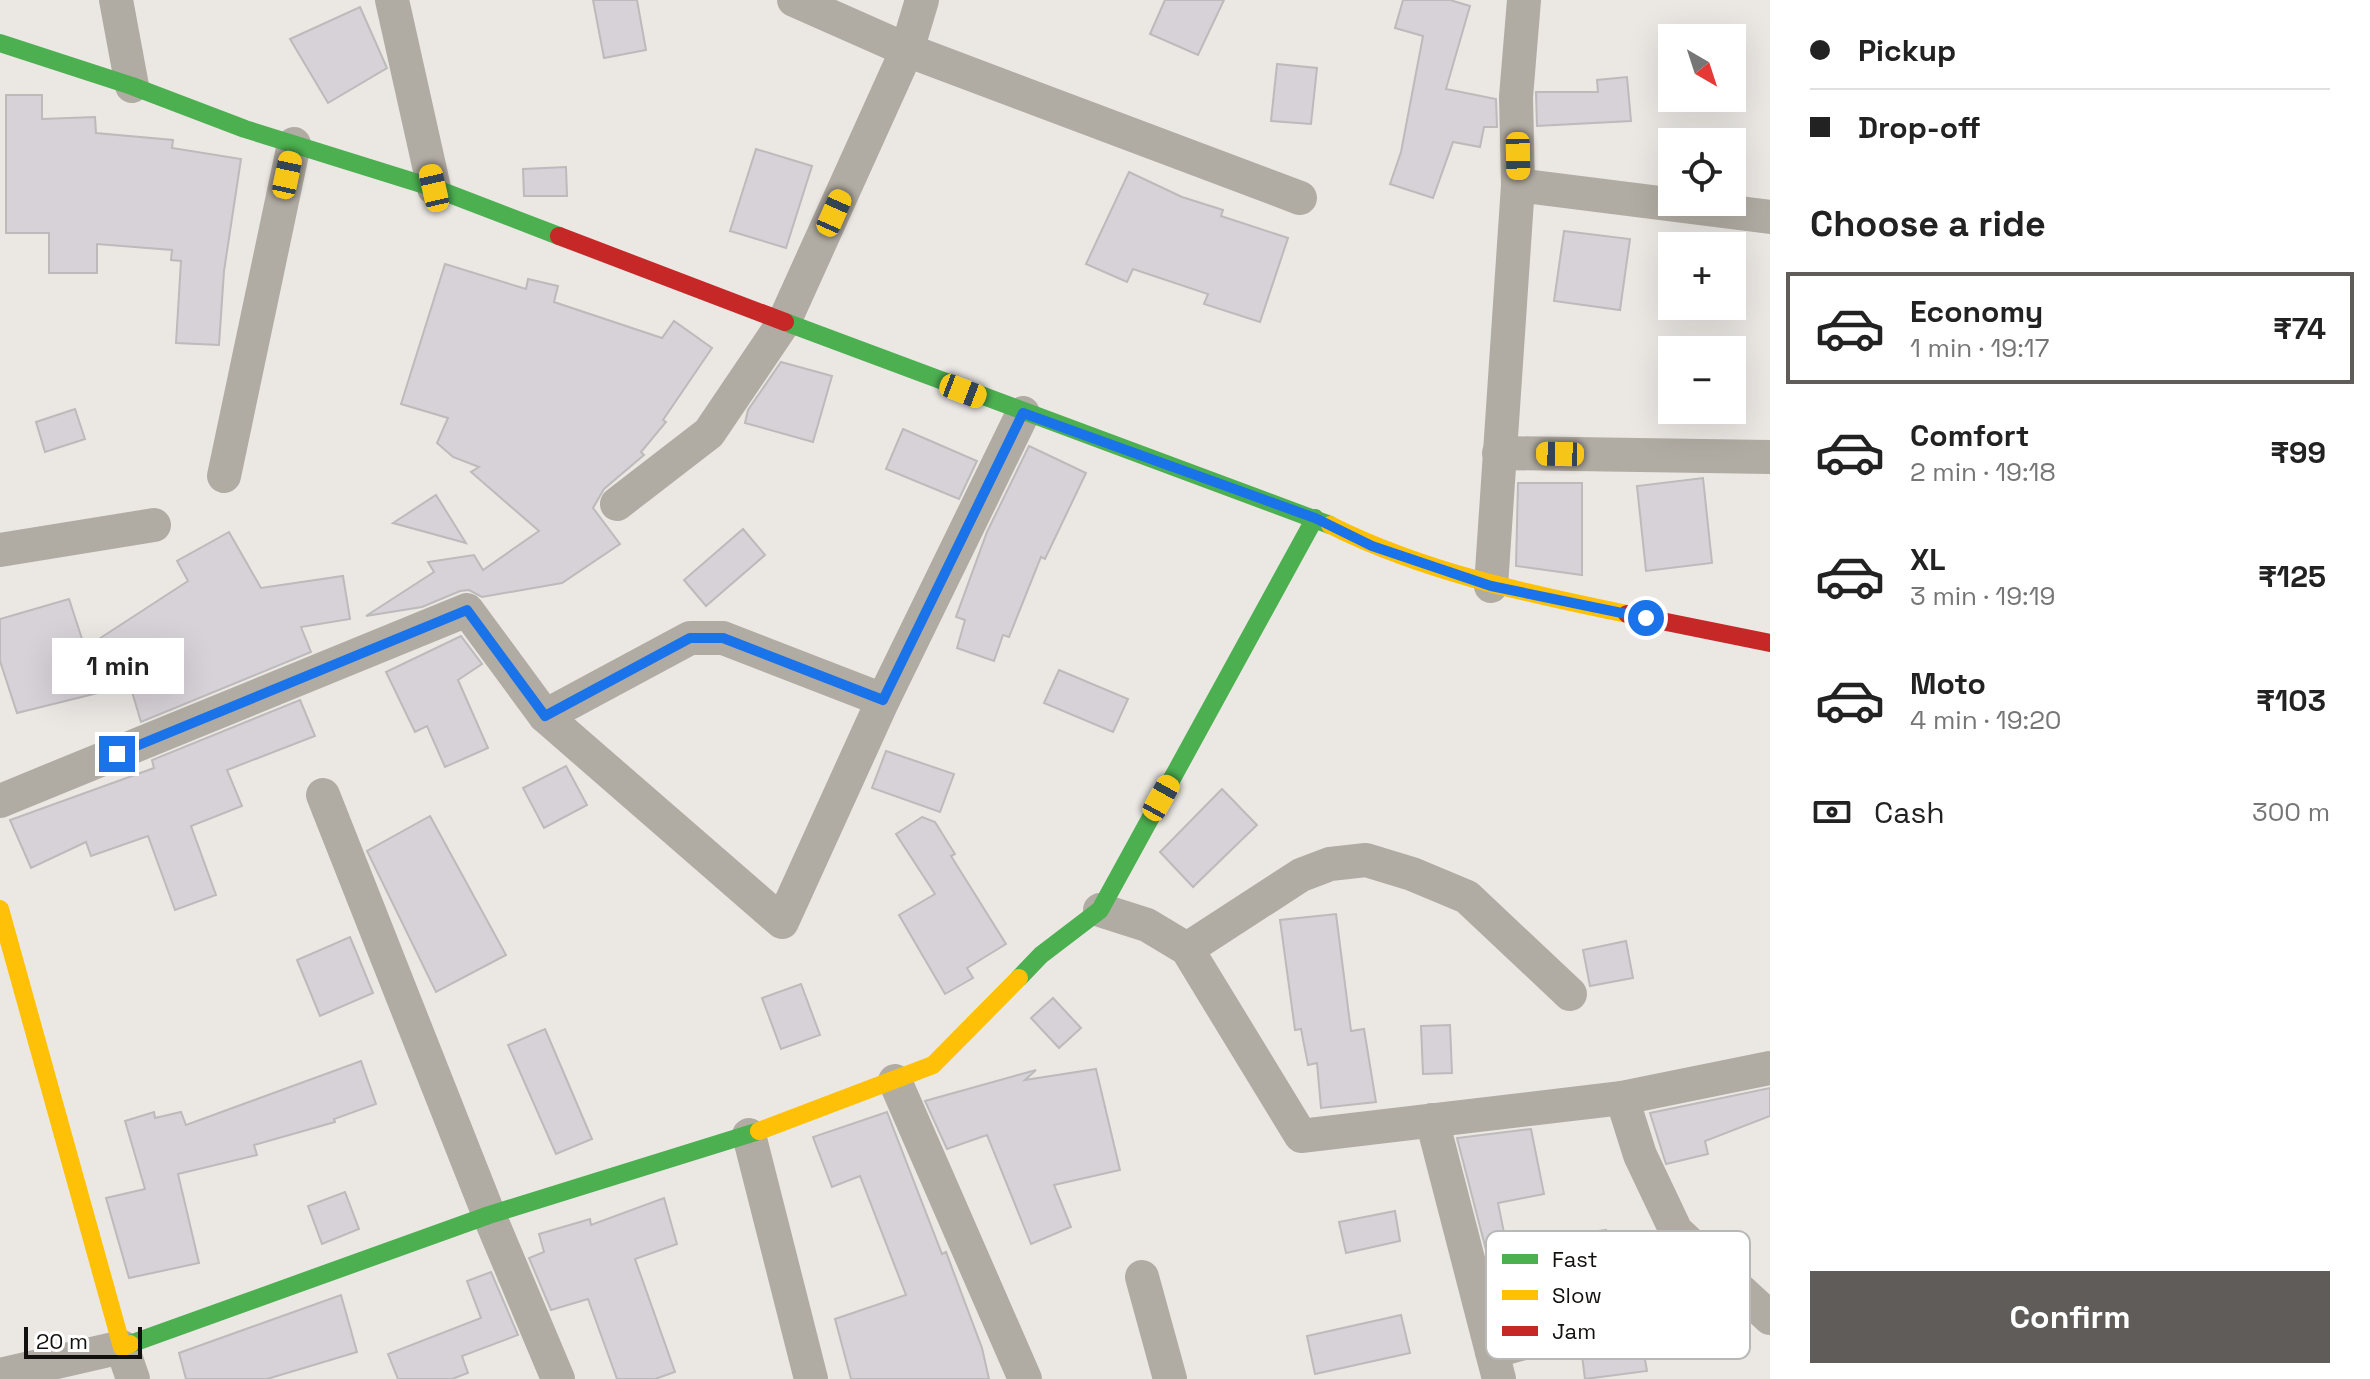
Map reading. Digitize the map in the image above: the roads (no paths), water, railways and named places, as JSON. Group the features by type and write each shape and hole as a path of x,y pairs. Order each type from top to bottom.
{"street":[{"path":"116,0 132,86"},
{"path":"794,0 907,50 1300,198"},
{"path":"617,504 709,433 784,322 907,50 922,0"},
{"path":"1491,586 1518,185 1516,97 1524,0"},
{"path":"402,2 434,188"},
{"path":"0,43 294,144 434,188 1023,413 1315,518 1372,546 1491,586 1770,643"},
{"path":"224,476 294,144"},
{"path":"1518,185 1770,217"},
{"path":"0,801 467,610 545,716 782,922 883,700 1023,413"},
{"path":"1499,453 1770,457"},
{"path":"0,1375 122,1347 489,1215 749,1135 933,1065 1041,955 1100,910 1315,518"},
{"path":"0,550 154,525"},
{"path":"545,716 690,638 723,638 883,700"},
{"path":"323,795 489,1215 558,1379"},
{"path":"1187,949 1301,875 1330,864 1366,860 1412,874 1467,897 1570,994"},
{"path":"0,909 133,1379"},
{"path":"1100,910 1147,925 1187,949 1301,1136 1622,1098 1770,1068"},
{"path":"895,1081 1025,1379"},
{"path":"1622,1098 1640,1155 1676,1231"},
{"path":"1432,1120 1486,1331"},
{"path":"749,1135 811,1379"},
{"path":"1142,1277 1170,1379"},
{"path":"1750,1300 1770,1318"},
{"path":"1495,1366 1515,1359"}]}
